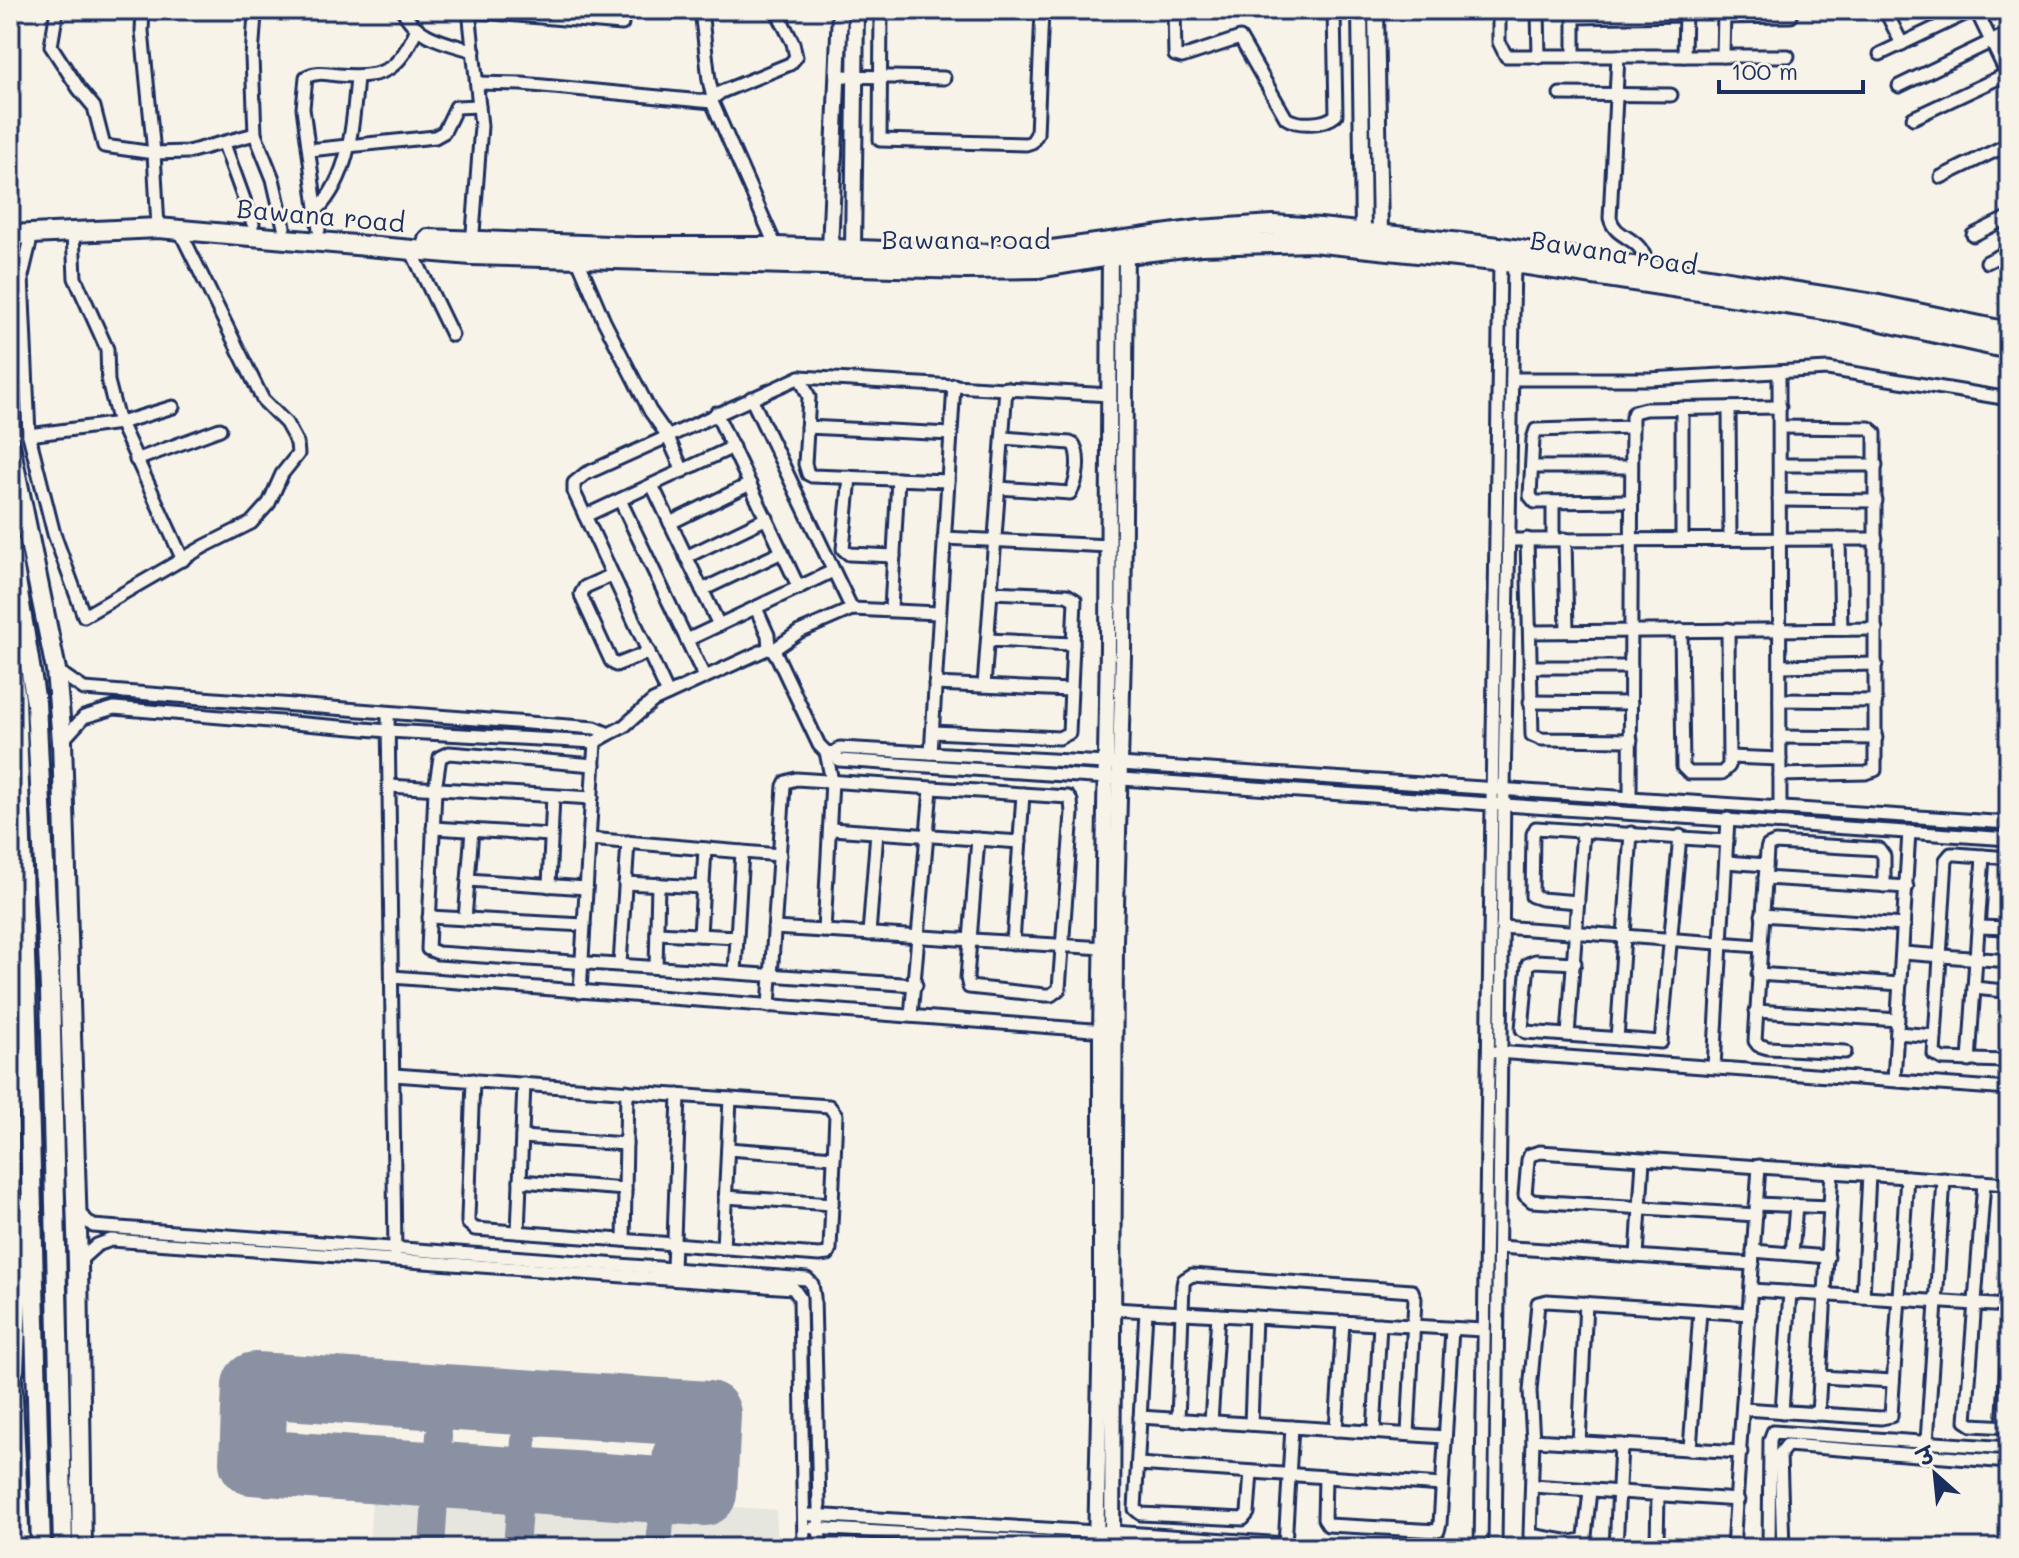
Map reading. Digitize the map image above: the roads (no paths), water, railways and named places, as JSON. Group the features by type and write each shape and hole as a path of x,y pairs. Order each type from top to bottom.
{"main road":[{"name":"Bawana road","path":"10,235 73,233 157,223 179,229 411,250 634,247 1026,269 1199,230 1273,225 1372,233 1648,268 1874,304 2009,332"},
{"name":"Bawana road","path":"10,224 253,224 578,260 830,250 1030,253 1298,241 1507,263 1845,313 2009,349"},
{"path":"10,445 56,670 62,741 78,1262 82,1548"},
{"path":"10,543 36,703 50,989 63,1548"},
{"path":"10,662 16,699 41,1548"},
{"path":"21,1548 14,1370 22,1194 31,1171"},
{"path":"10,1346 14,1370"}],"street":[{"path":"57,10 51,46 94,107 104,146 154,153 188,152 255,134"},
{"path":"143,10 157,223"},
{"path":"403,10 417,28 431,38 474,51"},
{"path":"701,10 713,100 777,254"},
{"path":"477,83 713,100 721,92 790,64 796,57 793,43 776,10"},
{"path":"830,250 840,10"},
{"path":"853,250 856,10"},
{"path":"881,10 879,137 883,142 1032,142 1037,134 1042,10"},
{"path":"1174,10 1175,55 1182,57 1240,38 1286,118 1296,123 1329,121 1336,115 1334,10"},
{"path":"1360,10 1372,233"},
{"path":"1372,233 1376,10"},
{"path":"1499,10 1499,42 1506,56 1788,56"},
{"path":"1538,10 1539,57"},
{"path":"1880,54 1975,10 2008,75 1913,118"},
{"path":"472,248 481,126 470,11 622,24"},
{"path":"1574,56 1574,13 1685,12 1684,56"},
{"path":"1890,12 1902,44"},
{"path":"255,14 252,57 255,134 273,179 284,227"},
{"path":"1723,56 1724,14 1791,16"},
{"path":"319,230 303,108 306,77 318,73 357,77 389,70 405,55 417,28"},
{"path":"1899,86 2009,33"},
{"path":"1618,56 1610,218 1616,229 1641,248 1648,268"},
{"path":"838,76 944,78"},
{"path":"317,210 327,199 350,146 357,77"},
{"path":"1560,94 1671,95"},
{"path":"309,150 440,136 456,107 479,106"},
{"path":"224,144 253,224"},
{"path":"1941,177 2009,144"},
{"path":"1973,235 2009,217"},
{"path":"32,234 22,276 29,435 54,534 84,616 256,518 269,503 279,479 296,458 299,449 283,419 263,400 179,229"},
{"path":"73,233 75,278 107,349 109,386 120,423 183,560"},
{"path":"1112,1540 1113,1309 1104,948 1113,771 1110,395 1118,248"},
{"path":"1096,1539 1113,771 1118,248"},
{"path":"411,250 452,335"},
{"path":"1987,262 2009,251"},
{"path":"578,260 616,344 652,415 667,435 683,471"},
{"path":"1495,1548 1512,379 1507,263"},
{"path":"1481,1548 1490,803 1507,263"},
{"path":"1512,379 1649,379 1828,369 2009,399"},
{"path":"1779,372 1780,808"},
{"path":"668,694 573,487 581,477 667,435 800,377 1110,395"},
{"path":"800,377 809,397 805,464 808,474 948,481"},
{"path":"931,753 954,385"},
{"path":"984,686 1006,388"},
{"path":"751,398 852,609"},
{"path":"29,435 120,423 173,407"},
{"path":"1630,798 1632,417 1639,410 1780,407"},
{"path":"1682,408 1682,539"},
{"path":"1729,408 1730,539"},
{"path":"716,413 799,588"},
{"path":"807,427 951,434"},
{"path":"1631,501 1535,502 1532,499 1532,467 1534,434 1540,429 1632,427"},
{"path":"1780,427 1869,428 1875,433 1876,465 1876,765 1872,773 1780,775"},
{"path":"136,460 220,429"},
{"path":"999,488 1070,493 1074,486 1077,454 1070,443 1003,438"},
{"path":"585,516 733,447"},
{"path":"1780,465 1876,465"},
{"path":"1532,467 1631,467"},
{"path":"850,477 843,549 849,554 894,556"},
{"path":"891,609 898,479"},
{"path":"670,523 750,484"},
{"path":"652,485 719,625"},
{"path":"620,500 704,676"},
{"path":"1779,500 1876,501"},
{"path":"1553,502 1567,631"},
{"path":"686,557 767,518"},
{"path":"944,538 1109,546"},
{"path":"1527,539 1531,730 1535,738 1631,740"},
{"path":"1839,539 1841,629"},
{"path":"1509,540 1876,539"},
{"path":"702,590 782,552"},
{"path":"687,640 833,571"},
{"path":"612,575 582,589 582,598 611,661 616,665 624,664 649,652"},
{"path":"933,732 1065,736 1070,728 1076,605 1072,597 991,592"},
{"path":"756,608 771,649 819,745 839,760 1491,788 2009,823"},
{"path":"62,741 84,717 114,708 388,731 595,742 623,727 645,706 668,694 852,609 938,613"},
{"path":"1681,630 1682,758 1685,770 1689,773 1722,773 1729,766 1730,757 1728,629"},
{"path":"1530,632 1876,629"},
{"path":"988,640 1073,644"},
{"path":"1780,666 1876,664"},
{"path":"1530,667 1631,667"},
{"path":"56,670 84,689 595,728 609,734"},
{"path":"935,684 1070,690"},
{"path":"1780,700 1876,701"},
{"path":"1530,702 1631,703"},
{"path":"388,713 394,1262"},
{"path":"1780,737 1876,738"},
{"path":"580,992 595,742"},
{"path":"830,753 840,748 931,753 1490,803 2009,839"},
{"path":"824,931 831,829 830,753"},
{"path":"594,765 443,754 438,762 435,790 427,944 431,951 916,985"},
{"path":"1730,757 1780,759"},
{"path":"769,1006 786,782 796,779 1063,796 1071,801 1059,989 1045,995 969,987 969,941 978,839"},
{"path":"389,786 592,798"},
{"path":"911,1016 931,789"},
{"path":"1013,943 1023,794"},
{"path":"549,886 553,796"},
{"path":"1714,1067 1728,819"},
{"path":"433,828 551,835"},
{"path":"1578,902 1532,896 1533,834 1536,828 1727,841"},
{"path":"831,829 1020,842"},
{"path":"465,919 472,830"},
{"path":"1568,1035 1583,830"},
{"path":"869,934 877,832"},
{"path":"1894,1080 1909,832"},
{"path":"1617,1039 1631,833"},
{"path":"1575,963 1531,962 1526,969 1522,1029 1526,1032 1661,1042 1680,836"},
{"path":"589,839 780,855"},
{"path":"620,964 628,842"},
{"path":"1845,1052 1762,1048 1755,1041 1768,846 1775,843 1879,849 1884,856 1884,886"},
{"path":"700,935 705,849"},
{"path":"735,972 742,852"},
{"path":"2009,858 1951,854 1946,860 1934,1050 1937,1058 2005,1061 2008,1057 2009,1009"},
{"path":"1969,1061 1983,856"},
{"path":"1726,862 1766,865"},
{"path":"1765,878 1907,887"},
{"path":"468,880 586,888"},
{"path":"625,883 703,887"},
{"path":"656,967 658,884"},
{"path":"1762,915 1904,925"},
{"path":"429,917 584,925"},
{"path":"1502,927 1759,946"},
{"path":"1978,927 2009,928"},
{"path":"774,928 1104,948"},
{"path":"657,933 737,937"},
{"path":"1903,953 2009,961"},
{"path":"1758,974 1900,984"},
{"path":"392,977 1108,1031"},
{"path":"1974,988 2004,991 2009,998"},
{"path":"1756,1011 1898,1020"},
{"path":"1897,1033 1935,1036"},
{"path":"1487,1051 2009,1089"},
{"path":"394,1075 473,1080 627,1091 833,1107 836,1115 828,1254 475,1229 468,1223 473,1080"},
{"path":"518,1232 524,1084"},
{"path":"624,1240 627,1091"},
{"path":"673,1269 679,1095"},
{"path":"723,1248 730,1099"},
{"path":"522,1137 626,1144"},
{"path":"728,1149 834,1157"},
{"path":"1830,1207 1640,1207 1532,1201 1527,1199 1525,1191 1528,1160 1535,1153 2009,1184"},
{"path":"1637,1256 1643,1160"},
{"path":"1733,1548 1759,1166"},
{"path":"1818,1414 1832,1171"},
{"path":"1863,1297 1869,1174"},
{"path":"1744,1409 1887,1418 1892,1412 1907,1177"},
{"path":"1927,1442 1944,1179"},
{"path":"520,1181 625,1189"},
{"path":"1984,1182 1966,1421 1972,1425 2006,1427 2009,1333"},
{"path":"725,1197 832,1204"},
{"path":"1792,1254 1796,1205"},
{"path":"75,1209 93,1226 800,1278 812,1284 820,1548"},
{"path":"78,1262 97,1245 111,1240 793,1288 800,1298 804,1548"},
{"path":"1499,1247 1637,1256 1753,1257 1792,1254 1828,1257"},
{"path":"1178,1420 1184,1280 1192,1275 1409,1290 1414,1294 1408,1434"},
{"path":"1751,1290 2009,1306"},
{"path":"1782,1412 1790,1292"},
{"path":"1590,1491 1585,1536 1577,1542 1530,1535 1533,1440 1530,1399 1536,1307 1542,1301 1750,1314"},
{"path":"1579,1443 1586,1303"},
{"path":"1113,1309 1483,1330"},
{"path":"1146,1311 1135,1509 1141,1514 1243,1519 1248,1513 1251,1472"},
{"path":"1690,1449 1700,1311"},
{"path":"1211,1422 1218,1315"},
{"path":"1251,1424 1255,1317"},
{"path":"1336,1430 1343,1322"},
{"path":"1374,1432 1380,1324"},
{"path":"1325,1477 1324,1519 1328,1525 1438,1531 1452,1329"},
{"path":"1820,1377 1893,1381"},
{"path":"1140,1417 1445,1437"},
{"path":"1285,1545 1292,1427"},
{"path":"1769,1548 1770,1440 1773,1432 2009,1448"},
{"path":"1533,1440 1741,1452"},
{"path":"1616,1548 1621,1445"},
{"path":"1783,1548 1780,1454 1787,1445 2009,1462"},
{"path":"1138,1464 1442,1485"},
{"path":"1533,1486 1738,1500"},
{"path":"1658,1496 1657,1543 1704,1548"},
{"path":"803,1514 1096,1539 1322,1548"},
{"path":"804,1528 1096,1539"},
{"path":"1112,1540 1136,1548"}]}
